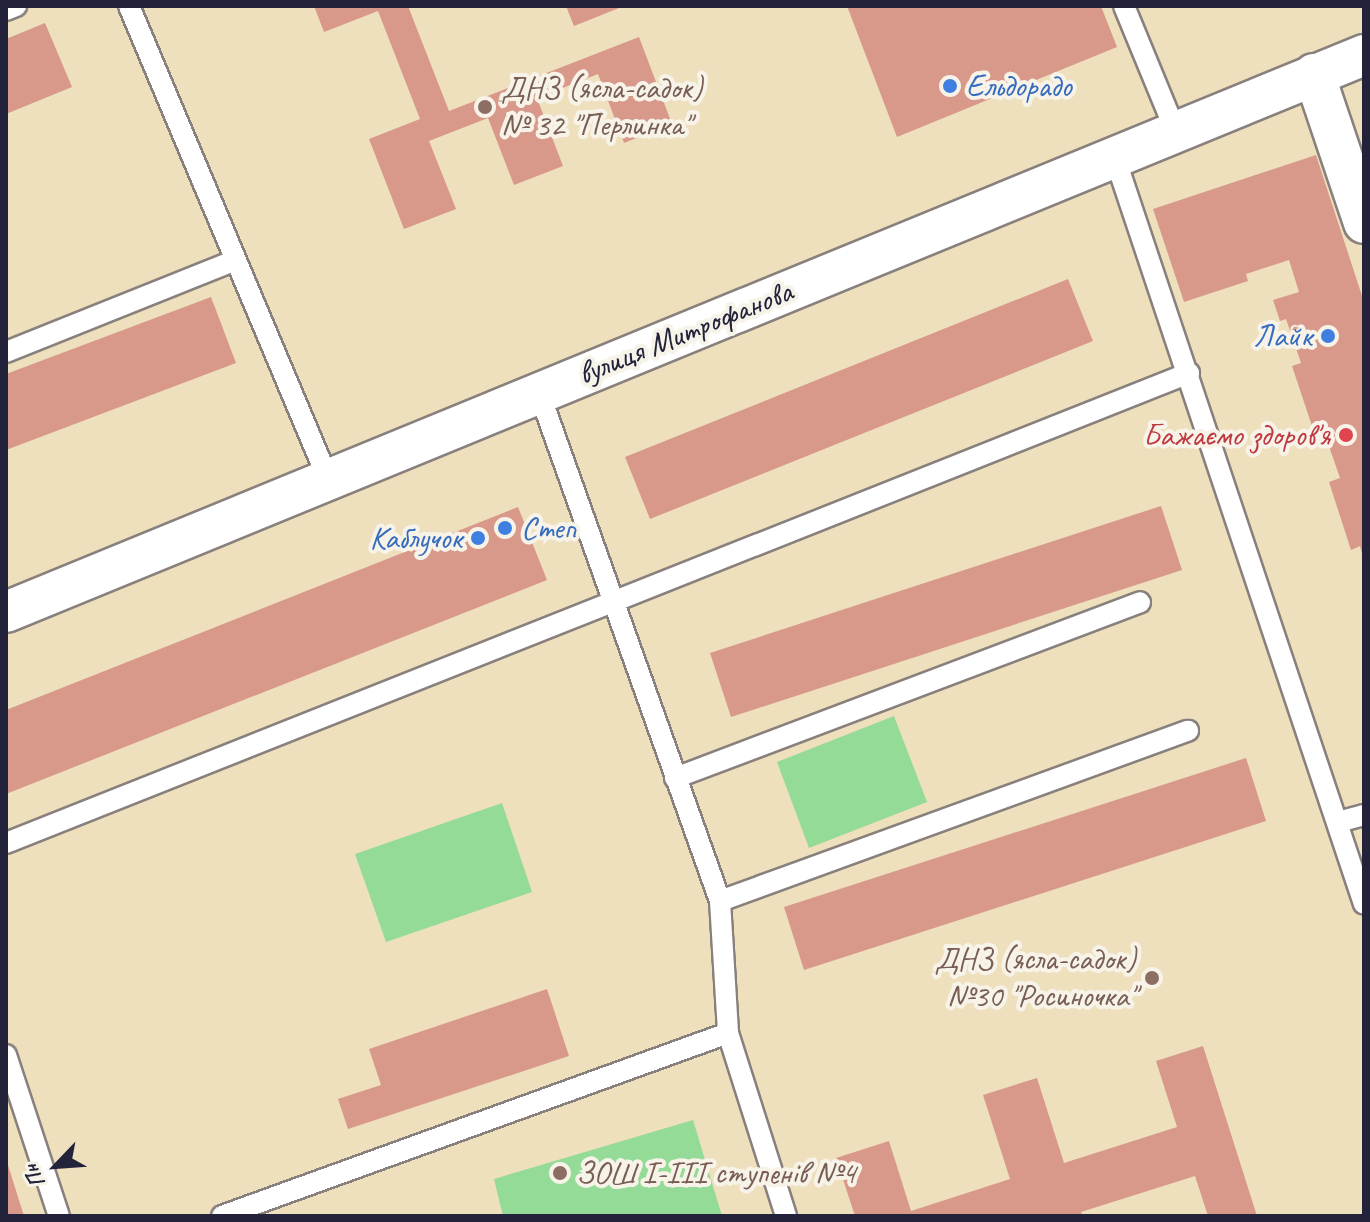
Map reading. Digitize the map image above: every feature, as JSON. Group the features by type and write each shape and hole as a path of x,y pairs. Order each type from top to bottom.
{"street":[{"name":"вулиця Митрофанова","path":"6,612 1364,55"},
{"path":"1314,74 1364,223"}],"lane":[{"path":"6,10 16,6"},
{"path":"129,6 328,479"},
{"path":"1124,6 1176,132"},
{"path":"1115,158 1338,822 1358,865 1364,904"},
{"path":"6,352 234,261"},
{"path":"6,843 610,600 1189,373"},
{"path":"539,392 610,600 720,901 728,1033 786,1216"},
{"path":"675,778 1140,602"},
{"path":"720,901 1188,731"},
{"path":"1338,822 1364,815"},
{"path":"222,1216 728,1033"},
{"path":"6,1055 59,1216"}],"green space":[{"path":"894,716 927,802 809,848 777,762"},
{"path":"502,803 532,892 386,942 355,854"},
{"path":"693,1120 722,1216 503,1216 494,1179"}],"building":[{"path":"314,6 408,6 449,111 639,37 672,124 624,143 598,74 537,98 563,166 514,185 488,118 429,141 456,209 404,229 369,139 420,119 378,11 324,32"},
{"path":"566,6 624,6 574,26"},
{"path":"847,6 1101,6 1117,47 897,137"},
{"path":"45,23 72,87 6,114 6,39"},
{"path":"1316,155 1364,302 1363,557 1360,546 1351,550 1329,482 1340,478 1324,432 1315,435 1292,366 1301,363 1286,319 1280,321 1273,300 1299,292 1289,260 1246,274 1248,281 1184,302 1153,209"},
{"path":"1068,279 1093,341 650,519 625,457"},
{"path":"211,297 236,363 6,450 6,374"},
{"path":"1161,506 1182,570 731,717 710,653"},
{"path":"518,507 547,580 6,794 6,710"},
{"path":"1246,758 1266,821 804,970 784,907"},
{"path":"547,989 569,1056 348,1129 338,1099 381,1085 369,1049"},
{"path":"1203,1046 1257,1216 1208,1216 1195,1176 1081,1212 1083,1216 855,1216 836,1158 889,1141 911,1211 1010,1179 983,1095 1037,1078 1064,1163 1177,1127 1156,1061"},
{"path":"7,1162 24,1216 6,1216"}],"place":[{"name":"Ельдорадо","path":"950,86"},
{"name":"ДНЗ (ясла-садок) № 32 \"Перлинка\"","path":"485,107"},
{"name":"Лайк","path":"1328,336"},
{"name":"Бажаємо здоров'я","path":"1346,435"},
{"name":"Степ","path":"505,528"},
{"name":"Каблучок","path":"478,538"},
{"name":"ДНЗ (ясла-садок) №30 \"Росиночка\"","path":"1152,978"},
{"name":"ЗОШ І-ІІІ ступенів №4","path":"560,1173"}]}
